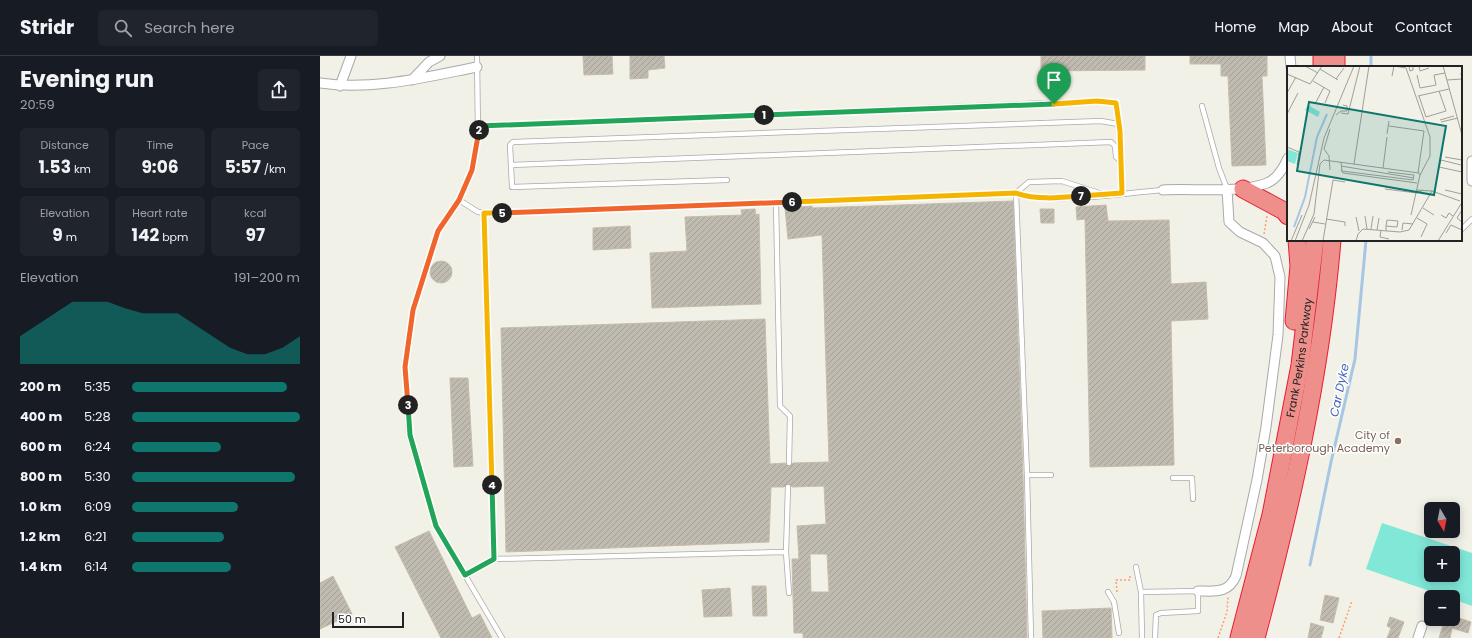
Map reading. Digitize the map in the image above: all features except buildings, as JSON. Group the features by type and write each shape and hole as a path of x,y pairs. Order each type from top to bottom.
{"highway":[{"path":"1235,189 1284,211 1287,215"},
{"path":"1279,472 1298,291 1299,266 1297,241"},
{"name":"Frank Perkins Parkway","path":"1239,638 1271,515 1300,364 1315,241"},
{"name":"Frank Perkins Parkway","path":"1256,638 1285,523 1316,373 1332,241"}],"street":[{"path":"340,86 351,56"},
{"path":"412,80 429,62 440,56"},
{"path":"1290,56 1291,66"},
{"path":"320,83 340,86 412,80 477,67"},
{"path":"1163,190 1235,189 1268,183 1284,168 1287,160"},
{"path":"1472,161 1472,182"},
{"path":"1198,591 1211,591 1227,588 1232,584 1236,576 1257,480 1278,335 1280,277 1275,256 1263,243 1240,232 1229,222 1235,189"},
{"path":"1418,637 1422,626"}],"lane":[{"path":"477,56 479,126 472,170 459,200 438,231 422,276 413,310 405,367 410,435 421,478 436,526 502,638"},
{"path":"479,126 1097,101 1116,103 1122,193"},
{"path":"1202,106 1219,168 1235,189"},
{"path":"727,180 512,187 510,145 513,142 1102,121 1118,124"},
{"path":"511,165 1111,142 1115,146 1116,156 1121,161"},
{"path":"1016,193 1029,182 1062,181 1103,195"},
{"path":"459,200 478,212 484,213 1016,193 1029,197 1053,198 1163,190"},
{"path":"1016,193 1027,475 1031,638"},
{"path":"776,202 780,406 790,416 789,463"},
{"path":"484,213 494,559"},
{"path":"1462,229 1472,219"},
{"path":"1027,475 1051,475"},
{"path":"1172,478 1192,478 1193,499"},
{"path":"788,487 786,552 789,593"},
{"path":"465,575 494,559 786,552"},
{"path":"1136,567 1141,592 1142,638"},
{"path":"1141,592 1198,591 1198,611 1161,613 1156,615 1155,638"},
{"path":"1108,592 1114,602 1119,633"}],"path":[{"path":"1263,243 1267,214"},
{"path":"1114,602 1116,601 1116,580 1130,580 1130,573"},
{"path":"1218,638 1227,612 1227,588"},
{"path":"1339,638 1352,601"}],"shaded area":[{"path":"1382,523 1451,546 1424,546 1424,582 1460,582 1460,549 1472,553 1472,606 1460,602 1460,590 1427,590 1366,569"}],"waterway":[{"name":"Car Dyke","path":"1371,56 1371,66"},
{"name":"Car Dyke","path":"1310,565 1331,462 1355,359 1366,241"}],"place":[{"name":"City of Peterborough Academy","path":"1398,441"}],"route":[{"path":"1097,101 1116,103 1120,131 1122,193 1053,198 1029,197 1016,193 484,213 494,559 465,575 436,526 421,478 410,435 405,367 413,310 422,276 438,231 459,200 472,170 479,126 1054,104 1097,101"}]}
